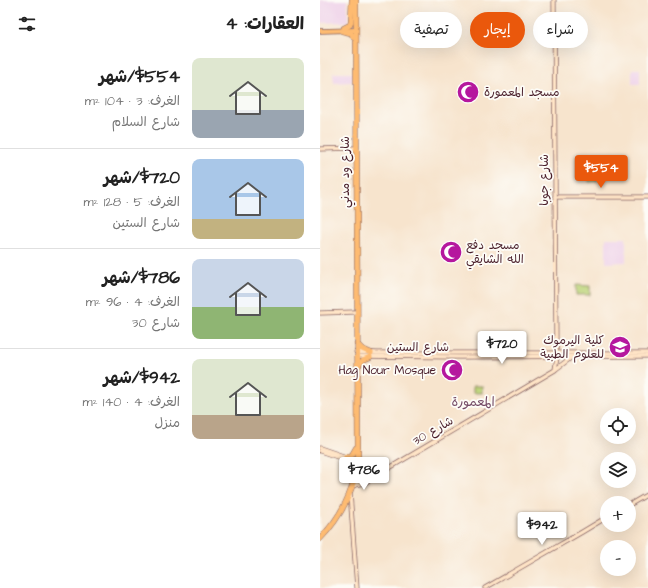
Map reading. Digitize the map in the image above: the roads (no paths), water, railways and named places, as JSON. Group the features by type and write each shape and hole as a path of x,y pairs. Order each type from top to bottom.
{"highway":[{"name":"شارع ود مدني","path":"354,0 356,344"},
{"path":"343,29 350,25 354,0"},
{"path":"343,29 351,33 354,38"},
{"name":"شارع ود مدني","path":"355,29 356,344"},
{"path":"320,538 337,518 350,492 358,458 358,367 356,344"},
{"path":"356,344 362,350 374,355"},
{"path":"320,538 340,509 348,492 354,470 356,448 357,354"},
{"path":"358,367 361,362 374,355"},
{"path":"354,470 346,458 352,455 356,448"}],"main road":[{"path":"321,29 355,29"}],"street":[{"name":"شارع جوبا","path":"554,0 557,355"},
{"path":"320,149 356,148"},
{"path":"555,197 648,197"},
{"path":"320,313 355,312"},
{"name":"شارع الستين","path":"357,354 557,355 648,353"},
{"path":"555,370 557,355"},
{"name":"شارع الستين","path":"557,355 574,357 606,355 648,356"},
{"name":"شارع 30","path":"352,485 362,484 423,449 555,370 574,357"},
{"path":"320,448 355,461"},
{"path":"320,451 346,458"},
{"path":"350,492 357,588"},
{"path":"636,501 648,494"},
{"path":"485,588 600,521"}],"place":[{"name":"مسجد المعمورة","path":"468,92"},
{"name":"مسجد دفع الله الشايقي","path":"451,252"},
{"name":"كلية اليرموك للعلوم الطبية","path":"620,347"},
{"name":"Hag Nour Mosque","path":"452,370"}],"district":[{"name":"المعمورة","path":"473,402"}]}
